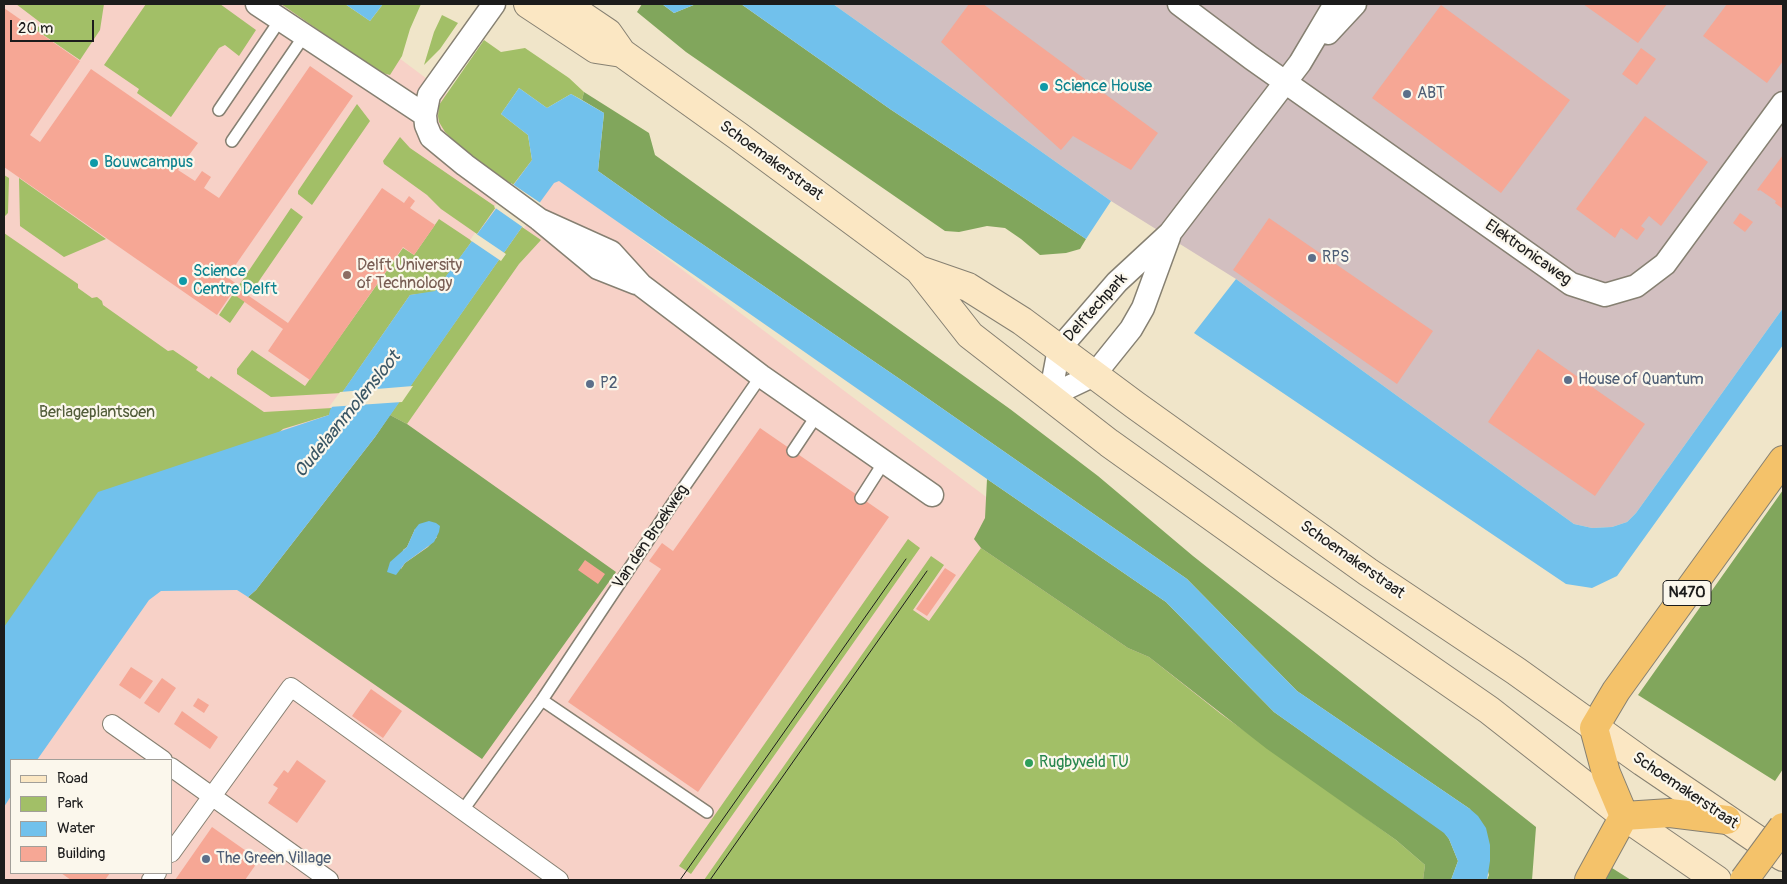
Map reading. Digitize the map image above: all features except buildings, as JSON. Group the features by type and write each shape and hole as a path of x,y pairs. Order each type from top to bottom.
{"highway":[{"name":"N470","path":"1594,728 1616,690 1783,460"},
{"path":"1594,728 1606,773 1624,816"},
{"path":"1624,816 1670,813 1727,820"},
{"path":"1588,880 1624,816"},
{"path":"1744,880 1783,827"}],"main road":[{"name":"Schoemakerstraat","path":"528,4 596,50 622,53"},
{"name":"Schoemakerstraat","path":"565,4 608,33 622,53 919,270 970,335 1109,443 1284,568 1489,710 1624,816 1717,880"},
{"name":"Schoemakerstraat","path":"919,270 968,287 1022,320 1094,375 1368,572 1516,671 1594,728 1783,857"}],"street":[{"path":"257,4 425,115"},
{"path":"494,4 429,95 425,115 426,125 431,137 540,220 598,268 641,285 761,376 932,495"},
{"name":"Elektronicaweg","path":"1179,4 1571,284 1605,295 1636,286 1665,264 1783,103"},
{"name":"Delftechpark","path":"1050,396 1059,349 1117,282 1170,233 1300,63 1335,4"},
{"name":"Delftechpark","path":"1300,63 1355,4"},
{"name":"Delftechpark","path":"1050,396 1094,375 1131,329 1143,308 1170,233"},
{"path":"172,852 291,687 559,880"},
{"path":"112,724 161,759"},
{"path":"172,767 329,880"}],"lane":[{"path":"219,110 280,20"},
{"path":"232,141 304,36"},
{"name":"Van den Broekweg","path":"463,810 542,700 675,500 761,376"},
{"path":"793,450 818,415"},
{"path":"861,498 884,462"},
{"path":"542,700 707,812"}],"shaded area":[{"name":"Delft University of Technology","path":"4,4 321,4 375,40 1005,511 1438,880 4,880"},
{"path":"833,4 1783,4 1783,308 1636,513 1627,522 1612,527 1592,528 1574,524 1236,279 1111,201"}],"green space":[{"path":"16,4 104,4 100,30 80,60 36,30 41,23"},
{"path":"146,4 220,4 256,30 239,56 225,45 219,48 171,117 137,93 139,89 104,65"},
{"path":"281,4 345,4 370,21 383,4 421,4 410,29 402,56 390,75 379,72"},
{"path":"642,4 662,4 674,13 696,4 741,4 890,109 1086,239 1080,249 1066,253 1040,255 1005,228 987,226 959,232 945,231 686,52 637,12"},
{"path":"442,15 458,23 440,49 424,65 434,32"},
{"path":"484,40 501,52 525,48 569,78 584,92 582,100 571,94 547,108 519,88 501,114 528,135 532,160 513,185 466,152 445,132 439,122 439,105"},
{"path":"584,92 649,133 655,155 1010,409 1098,476 1193,556 1536,827 1532,880 1487,880 1489,875 1470,809 1297,691 1187,579 598,171 604,113 582,100"},
{"path":"357,104 370,121 312,205 298,194 298,191"},
{"path":"400,137 410,148 496,207 477,234 441,209 427,195 384,164 383,161"},
{"path":"4,175 9,178 8,213 5,216"},
{"path":"19,178 106,239 64,257 20,226"},
{"path":"291,208 303,217 230,323 219,315"},
{"path":"439,219 472,241 435,292 410,295 342,393 271,397 237,374 237,369 252,350 305,386 403,248 414,255"},
{"path":"522,227 541,240 519,264 407,424 390,415"},
{"name":"Berlageplantsoen","path":"4,233 78,284 78,288 92,298 97,297 102,301 103,305 168,351 173,350 198,367 196,370 209,379 211,376 264,412 332,408 329,415 283,429 4,665"},
{"path":"390,415 407,424 616,572 482,759 248,597 256,590","holes":["415,529 437,537 428,547 405,563 401,569 403,550 407,547"]},
{"path":"987,479 1166,602 1274,712 1444,832 1458,861 1451,880 1423,880 1425,865 1396,840 1267,749 1149,657 1128,648 981,548 974,539 985,518"},
{"path":"1783,490 1783,769 1775,781 1638,695"},
{"path":"908,539 920,548 691,874 679,866"},
{"path":"981,548 1128,648 1149,657 1221,714 1396,840 1425,865 1423,880 704,880 931,556 944,565 913,610 929,621"},
{"path":"1612,868 1631,880 1604,880"}],"water":[{"path":"345,4 383,4 370,21"},
{"path":"662,4 696,4 674,13"},
{"path":"741,4 833,4 1111,201 1086,239 890,109"},
{"name":"Oudelaanmolensloot","path":"519,88 547,108 571,94 604,113 598,171 1187,579 1297,691 1478,816 1486,828 1490,845 1487,880 1451,880 1458,861 1449,839 1444,833 1274,712 1166,602 559,181 554,183 522,227 375,437 256,590 248,597 237,590 161,591 149,600 38,759 10,759 10,798 4,807 4,627 98,492 329,415 330,410 410,295 435,291 532,160 528,135 501,114"},
{"path":"1236,279 1574,524 1592,528 1612,527 1627,522 1636,513 1783,308 1783,345 1617,576 1592,588 1566,584 1194,333"},
{"path":"429,521 440,526 434,542 405,563 396,575 387,572 390,562 407,547 419,524"}],"pier":[{"path":"511,183 542,204 524,228 494,207"},
{"path":"475,233 506,254 501,261 470,240"},
{"path":"413,386 402,402 329,407 340,392"}],"tram line":[{"path":"680,880 906,559"},
{"path":"710,880 927,571"}],"place":[{"name":"Science House","path":"1044,87"},
{"name":"ABT","path":"1407,94"},
{"name":"Bouwcampus","path":"94,163"},
{"name":"RPS","path":"1312,258"},
{"name":"Delft University of Technology","path":"347,275"},
{"name":"Science Centre Delft","path":"183,281"},
{"name":"House of Quantum","path":"1568,380"},
{"name":"P2","path":"590,384"},
{"name":"Rugbyveld TU","path":"1029,763"},
{"name":"The Green Village","path":"206,859"}]}
